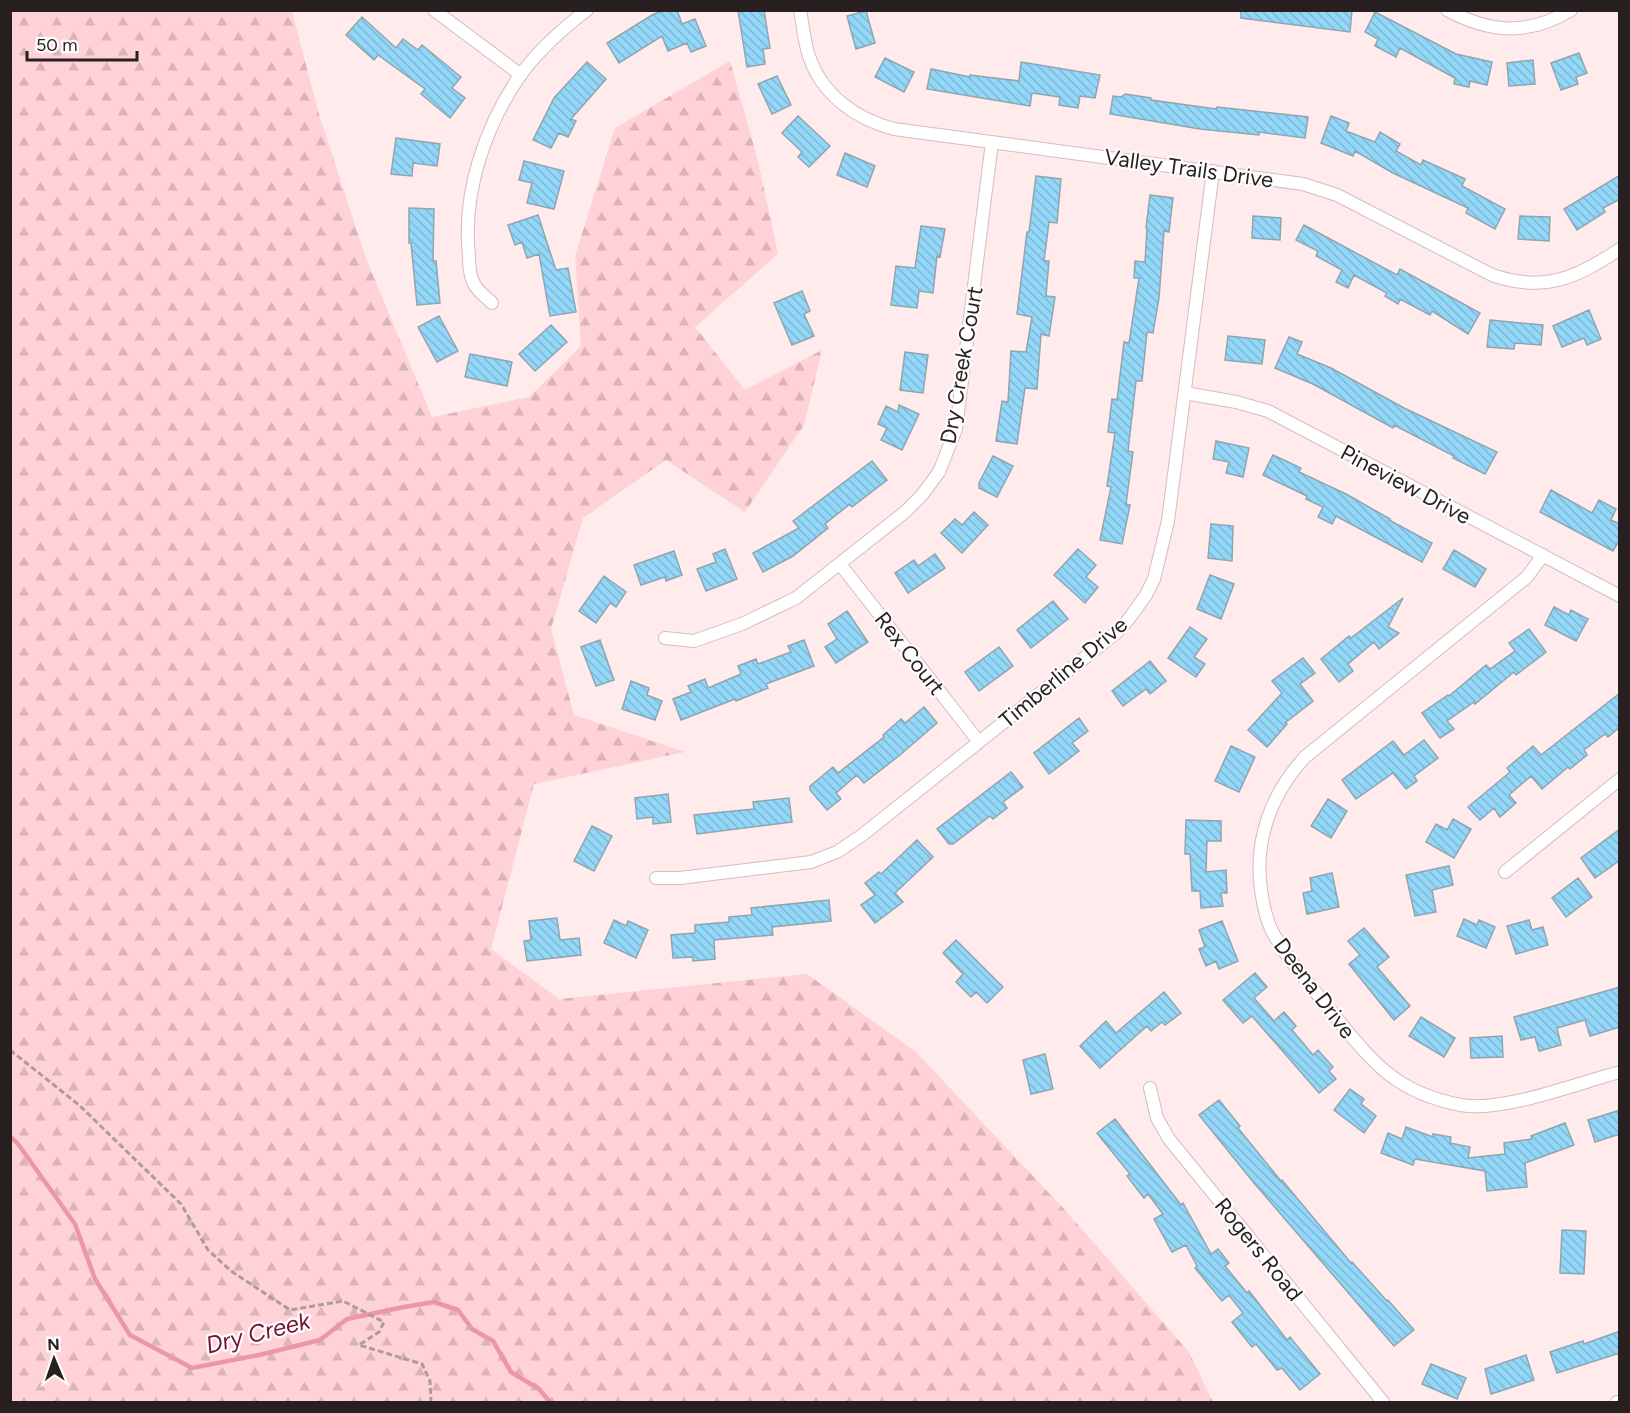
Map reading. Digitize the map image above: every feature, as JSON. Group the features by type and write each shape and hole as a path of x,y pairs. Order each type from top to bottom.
{"street":[{"path":"434,10 521,75"},
{"path":"492,303 474,286 467,240 470,199 479,160 494,121 521,75 549,42 587,10"},
{"name":"Valley Trails Drive","path":"800,10 808,53 814,69 829,92 852,112 879,126 1303,184 1337,195 1492,275 1504,279 1531,283 1565,279 1580,273 1620,249"},
{"path":"1447,10 1462,18 1492,28 1513,29 1554,21 1571,10"},
{"name":"Dry Creek Court","path":"665,638 694,641 742,624 796,598 905,512 922,495 939,472 950,447 957,418 992,142"},
{"name":"Timberline Drive","path":"656,878 680,878 811,862 837,852 861,836 1117,632 1128,620 1146,595 1159,563 1168,521 1213,171"},
{"name":"Pineview Drive","path":"1185,393 1236,402 1268,411 1620,596"},
{"name":"Deena Drive","path":"1543,555 1527,577 1305,758 1293,771 1281,787 1260,841 1259,873 1263,905 1272,931 1292,963 1365,1053 1392,1079 1418,1093 1464,1106 1491,1106 1519,1101 1620,1072"},
{"name":"Rex Court","path":"840,564 979,742"},
{"path":"1505,872 1620,779"},
{"name":"Rogers Road","path":"1150,1088 1157,1118 1169,1138 1383,1402"}],"path":[{"path":"10,1050 79,1105 182,1204 208,1250 231,1271 290,1310 343,1301 384,1322 379,1332 359,1345 422,1364 430,1381 431,1402"}],"green space":[{"path":"10,11 292,11 318,111 365,256 432,417 529,397 581,346 575,256 615,128 730,61 758,161 778,254 695,327 745,390 822,350 804,425 745,512 666,460 583,518 551,629 574,715 685,752 534,784 491,949 559,999 807,974 916,1052 1065,1210 1189,1352 1213,1402 11,1402"}],"building":[{"path":"664,10 677,10 682,24 695,19 706,46 691,52 687,43 668,51 662,36 619,63 607,43"},
{"path":"738,10 764,10 770,48 763,49 765,64 747,67"},
{"path":"1241,10 1352,10 1350,32 1241,18"},
{"path":"866,11 875,43 856,49 847,16"},
{"path":"1375,12 1456,54 1492,62 1487,85 1470,81 1469,87 1454,84 1455,78 1400,48 1396,57 1375,46 1378,39 1365,32"},
{"path":"362,17 396,48 403,39 418,50 422,45 461,77 452,88 465,98 450,118 421,94 425,89 378,55 374,60 346,35"},
{"path":"1579,53 1587,73 1576,77 1578,84 1561,90 1551,63"},
{"path":"885,58 914,72 904,92 875,77"},
{"path":"1533,60 1535,84 1509,86 1507,63"},
{"path":"587,62 606,79 571,119 576,121 568,137 559,133 551,148 533,140 554,98"},
{"path":"1021,62 1100,75 1095,98 1080,96 1078,108 1059,105 1060,97 1032,93 1030,106 927,89 931,69 970,77 970,75 1019,81"},
{"path":"777,76 791,105 772,114 758,84"},
{"path":"1125,94 1216,109 1217,107 1308,117 1305,138 1259,132 1259,135 1200,129 1110,114 1113,96 1121,97"},
{"path":"798,116 830,146 809,167 798,157 802,152 782,133"},
{"path":"1331,116 1349,123 1346,131 1375,142 1380,132 1400,144 1396,151 1421,165 1423,160 1465,179 1462,186 1505,209 1495,229 1466,213 1468,208 1393,173 1355,151 1353,156 1321,143"},
{"path":"396,138 440,144 437,166 413,163 412,176 391,174"},
{"path":"845,153 875,166 867,187 837,175"},
{"path":"524,161 564,171 554,209 527,203 532,183 519,180"},
{"path":"1620,175 1620,199 1603,208 1605,212 1577,230 1564,209"},
{"path":"1036,176 1061,179 1057,223 1049,222 1044,261 1049,261 1046,296 1055,297 1049,336 1041,334 1037,389 1025,388 1017,444 996,441 1002,401 1008,402 1011,351 1026,352 1032,317 1017,314"},
{"path":"1150,195 1173,198 1169,232 1164,231 1159,298 1153,333 1147,332 1142,381 1136,381 1128,451 1133,452 1126,504 1130,505 1122,544 1100,540 1111,487 1107,486 1115,433 1108,432 1112,399 1117,400 1124,342 1129,343 1139,278 1134,278 1135,261 1145,262"},
{"path":"409,208 434,209 433,261 436,261 440,303 417,305 411,243 409,243"},
{"path":"538,215 556,270 568,268 576,312 550,316 539,254 527,258 522,242 515,245 508,225"},
{"path":"1253,216 1281,218 1280,240 1252,238"},
{"path":"1520,216 1550,217 1549,241 1518,239"},
{"path":"1304,225 1397,275 1400,269 1480,313 1468,334 1432,311 1430,315 1400,299 1398,304 1385,296 1387,293 1354,275 1348,288 1336,282 1342,270 1316,256 1318,251 1296,240"},
{"path":"921,226 945,229 940,257 937,256 933,293 919,291 917,308 891,305 896,266 915,268"},
{"path":"802,291 810,311 804,314 814,336 792,345 774,303"},
{"path":"1589,310 1601,339 1587,345 1584,338 1562,347 1553,326"},
{"path":"439,316 458,351 437,362 418,327"},
{"path":"1490,320 1543,325 1541,345 1515,343 1514,349 1487,347"},
{"path":"551,325 567,342 535,371 519,354"},
{"path":"1228,336 1265,340 1262,364 1225,360"},
{"path":"1289,337 1302,342 1297,354 1331,368 1404,408 1497,452 1485,474 1394,425 1393,428 1313,384 1275,368"},
{"path":"905,352 928,355 923,393 900,390"},
{"path":"470,354 512,362 507,386 465,377"},
{"path":"899,405 919,414 902,450 881,440 887,428 878,424 886,406 898,412"},
{"path":"1216,441 1249,448 1243,477 1226,473 1229,462 1213,459"},
{"path":"1273,455 1301,468 1299,472 1346,494 1432,543 1422,562 1336,516 1332,524 1318,517 1323,507 1306,499 1307,496 1263,475"},
{"path":"993,456 1013,466 997,497 979,488 979,483"},
{"path":"872,461 887,480 852,507 850,504 825,524 828,528 793,556 763,572 753,553 799,528 793,521"},
{"path":"1551,490 1592,513 1599,500 1616,509 1611,520 1620,524 1620,539 1613,551 1540,512"},
{"path":"974,512 988,525 962,553 941,533 955,519 962,525"},
{"path":"1211,524 1233,526 1232,561 1208,558"},
{"path":"725,549 737,579 706,591 697,569 716,562 713,554"},
{"path":"1078,549 1096,565 1086,577 1098,587 1085,603 1054,575"},
{"path":"1454,550 1486,569 1475,587 1443,569"},
{"path":"674,551 682,575 666,581 665,577 641,585 634,565"},
{"path":"935,554 945,568 908,593 895,573 914,560 918,566"},
{"path":"1210,575 1234,584 1221,619 1197,609"},
{"path":"604,576 626,592 616,607 610,603 596,623 579,611"},
{"path":"1403,598 1388,627 1399,633 1379,649 1374,642 1348,664 1353,671 1339,682 1321,659"},
{"path":"1053,601 1068,619 1031,648 1017,630"},
{"path":"1554,607 1569,615 1571,610 1588,619 1576,641 1545,625"},
{"path":"847,611 868,642 836,663 825,647 837,639 828,624"},
{"path":"1190,627 1207,639 1194,657 1205,664 1196,677 1168,658"},
{"path":"1529,629 1546,652 1516,675 1514,672 1475,704 1474,702 1447,721 1454,729 1440,738 1422,713 1449,696 1486,665 1490,669 1515,651 1509,643"},
{"path":"600,640 614,680 596,686 581,647"},
{"path":"804,640 814,666 766,684 768,688 736,701 735,699 681,720 673,699 691,692 688,686 705,679 708,688 741,674 738,666 756,659 758,664 791,652 788,646"},
{"path":"999,647 1013,666 979,691 965,672"},
{"path":"1303,658 1315,673 1300,684 1313,701 1285,723 1287,724 1267,747 1248,730 1282,693 1272,681"},
{"path":"1150,661 1166,681 1150,694 1146,689 1123,706 1112,691"},
{"path":"631,681 649,688 647,695 662,701 655,720 622,709"},
{"path":"1620,693 1620,727 1608,737 1605,734 1584,750 1587,755 1570,769 1568,767 1542,789 1531,776 1509,795 1516,803 1500,817 1494,808 1480,820 1468,807 1510,772 1507,768 1533,746 1541,755"},
{"path":"924,707 937,723 864,783 857,775 836,793 841,799 827,810 810,790 810,786 833,767 838,773 884,737 883,735 901,719 905,723"},
{"path":"1079,718 1088,731 1072,743 1079,751 1049,774 1034,753"},
{"path":"1424,740 1438,758 1414,776 1417,781 1406,789 1393,773 1356,799 1342,780 1393,741 1404,755"},
{"path":"1231,746 1255,757 1239,792 1215,781"},
{"path":"1011,772 1023,787 1003,802 1007,808 993,819 990,816 953,844 949,844 937,829"},
{"path":"668,794 671,822 653,824 653,817 637,819 635,798"},
{"path":"789,798 792,822 697,834 694,815 754,809 753,802"},
{"path":"1328,799 1347,811 1331,838 1311,826"},
{"path":"1453,819 1471,829 1454,858 1426,842 1436,824 1447,830"},
{"path":"1186,820 1221,821 1221,841 1207,841 1206,872 1226,870 1227,893 1221,893 1223,906 1201,908 1200,891 1192,891 1190,854 1185,854"},
{"path":"592,826 612,836 594,871 574,861"},
{"path":"1620,829 1620,860 1595,878 1581,858"},
{"path":"917,840 933,857 895,893 903,902 875,923 861,905 875,895 865,883 879,872 881,874"},
{"path":"1449,866 1453,885 1432,890 1436,912 1415,916 1406,875"},
{"path":"1332,873 1339,907 1307,914 1303,893 1312,891 1310,878"},
{"path":"1578,878 1592,897 1566,917 1552,898"},
{"path":"829,900 831,921 772,927 773,935 714,940 715,959 693,961 693,957 673,958 671,935 695,933 695,925 729,922 729,917 752,915 751,908"},
{"path":"557,918 560,940 579,938 581,955 527,961 524,941 531,940 529,921"},
{"path":"1464,919 1477,925 1479,920 1495,927 1486,948 1457,936"},
{"path":"614,920 626,926 628,921 648,930 636,958 604,943"},
{"path":"1529,920 1532,930 1543,927 1548,945 1516,954 1507,926"},
{"path":"1222,921 1238,961 1219,969 1216,961 1206,966 1199,949 1205,947 1199,930"},
{"path":"1364,928 1389,957 1377,967 1410,1006 1394,1020 1349,964 1360,955 1348,941"},
{"path":"956,940 1003,987 987,1003 976,992 971,997 956,982 963,974 943,953"},
{"path":"1255,973 1267,987 1254,998 1274,1021 1284,1012 1296,1026 1292,1030 1313,1055 1318,1050 1333,1067 1329,1071 1336,1079 1319,1093 1252,1016 1243,1023 1223,1000"},
{"path":"1620,987 1620,1027 1590,1036 1585,1020 1557,1028 1561,1045 1539,1051 1535,1037 1521,1040 1514,1017"},
{"path":"1164,992 1181,1013 1165,1025 1162,1022 1151,1031 1147,1026 1100,1068 1080,1046 1106,1021 1116,1033"},
{"path":"1421,1017 1455,1038 1444,1057 1409,1036"},
{"path":"1502,1036 1503,1057 1471,1058 1470,1038"},
{"path":"1045,1054 1053,1089 1031,1094 1023,1060"},
{"path":"1350,1089 1364,1099 1361,1104 1376,1116 1364,1133 1334,1110"},
{"path":"1219,1100 1240,1126 1238,1128 1281,1181 1351,1263 1414,1330 1394,1346 1254,1183 1199,1115"},
{"path":"1620,1110 1620,1134 1595,1142 1588,1120"},
{"path":"1115,1119 1181,1205 1183,1203 1211,1254 1218,1249 1229,1263 1225,1266 1247,1293 1249,1291 1287,1340 1290,1337 1320,1374 1300,1390 1282,1368 1277,1370 1256,1344 1252,1347 1232,1322 1243,1313 1229,1295 1222,1301 1195,1268 1197,1266 1186,1245 1172,1252 1154,1219 1163,1214 1148,1194 1144,1198 1127,1176 1130,1174 1097,1133"},
{"path":"1565,1123 1574,1145 1525,1163 1527,1187 1487,1191 1485,1171 1415,1159 1413,1165 1381,1153 1388,1133 1402,1139 1406,1127 1433,1137 1433,1134 1451,1137 1450,1143 1470,1147 1468,1158 1505,1154 1504,1143 1532,1139 1531,1136"},
{"path":"1562,1230 1586,1231 1584,1274 1560,1273"},
{"path":"1620,1331 1620,1353 1557,1373 1550,1352 1583,1341 1584,1344"},
{"path":"1526,1355 1534,1380 1491,1394 1485,1369"},
{"path":"1431,1364 1466,1378 1457,1399 1422,1384"}],"waterway":[{"name":"Dry Creek","path":"10,1136 75,1224 95,1279 130,1335 192,1368 320,1340 347,1319 434,1302 458,1310 472,1329 493,1341 511,1372 539,1389 550,1402"}]}
